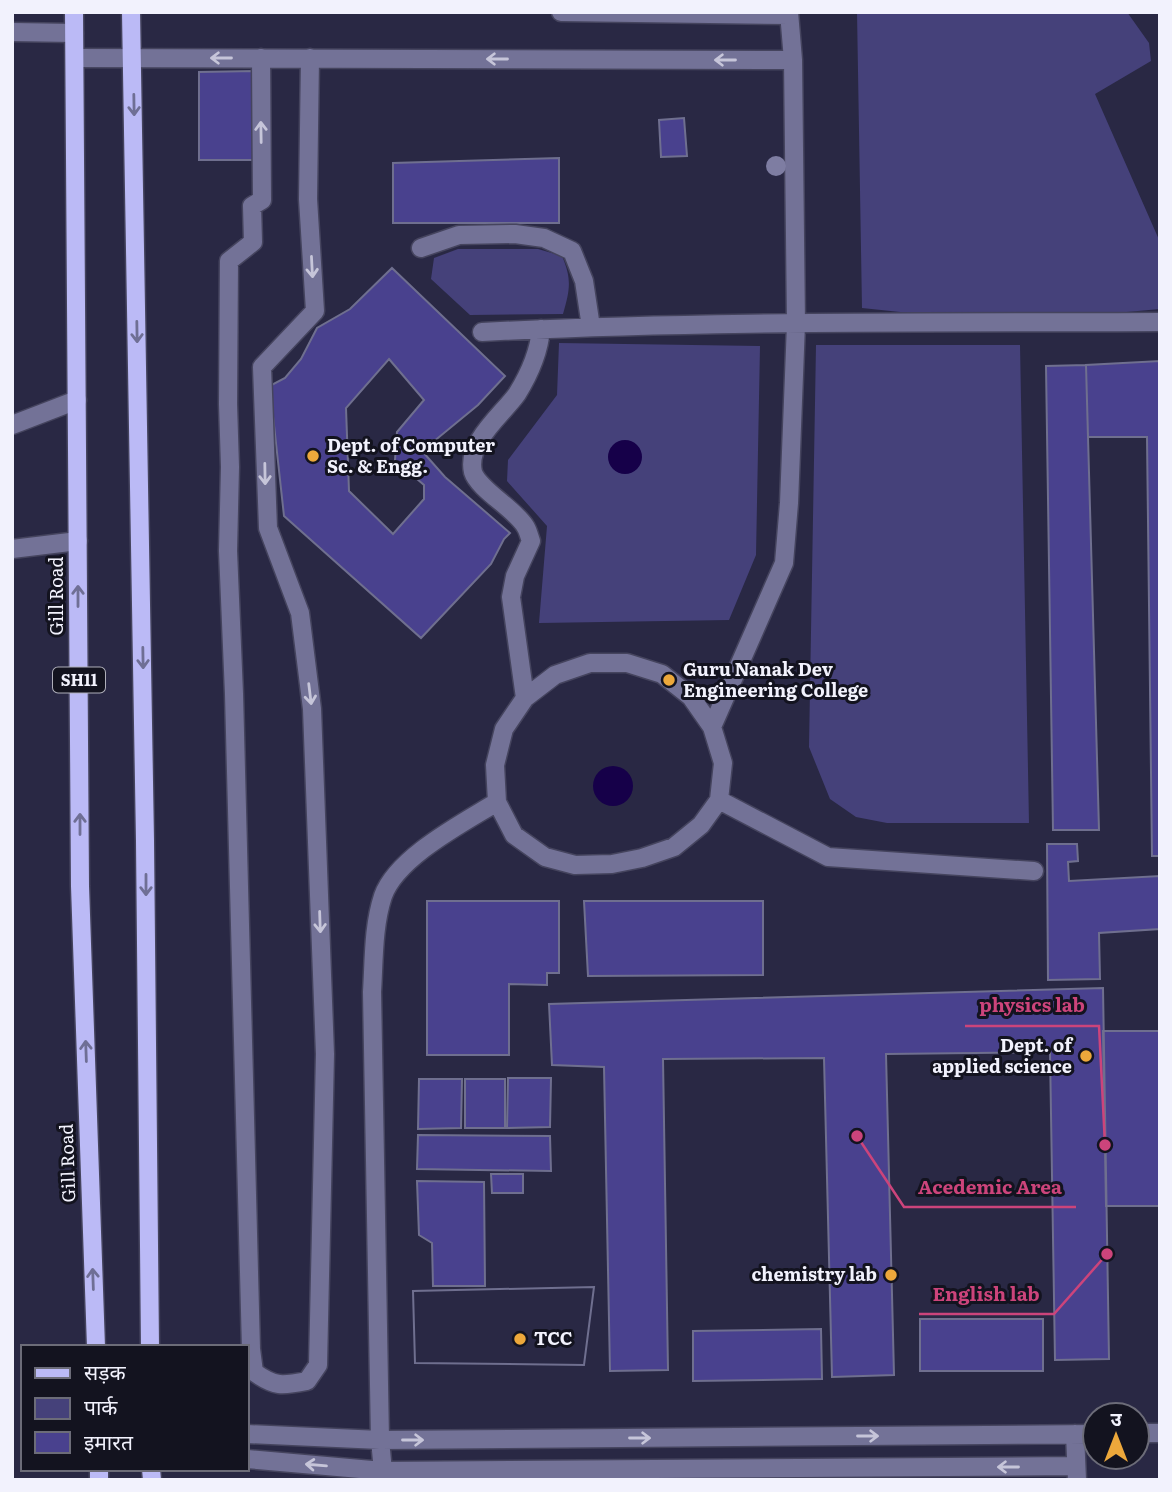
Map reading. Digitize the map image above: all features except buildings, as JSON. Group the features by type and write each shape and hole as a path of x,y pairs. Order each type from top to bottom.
{"main road":[{"name":"Gill Road","path":"74,12 80,886 96,1345"},
{"path":"131,12 145,813 150,1345"}],"street":[{"path":"561,12 789,13 793,60 796,324 784,563 712,727"},
{"path":"12,32 74,33"},
{"path":"75,58 793,60"},
{"path":"261,58 262,200 252,206 253,242 229,261 228,551 251,1349 254,1371 270,1383 290,1385 307,1381 318,1364 325,1054 312,709 300,613 268,528 262,367 315,311 308,199 310,58"},
{"path":"421,248 459,236 515,234 544,238 572,251 584,281 591,327"},
{"path":"482,332 591,327 1160,322"},
{"path":"525,698 511,597 515,576 531,541 525,525 495,495 484,488 473,472 474,452 483,436 516,394 535,362 541,329"},
{"path":"12,425 77,400"},
{"path":"12,549 78,541"},
{"path":"590,663 627,663 662,674 691,696 712,727 723,763 719,800 701,825 674,846 642,858 612,864 575,865 545,857 514,835 497,802 495,765 504,729 525,698 555,675 590,663"},
{"path":"719,800 828,857 1034,871"},
{"path":"383,1471 380,1440 372,992 377,926 384,894 399,873 426,846 497,802"},
{"path":"248,1434 380,1440 1081,1434"},
{"path":"248,1460 346,1474 383,1471 417,1475 463,1471 1077,1473 1075,1434"}],"green space":[{"path":"857,12 1127,12 1149,43 1151,61 1095,94 1160,242 1160,309 1005,323 862,308"},
{"path":"458,249 538,249 562,256 569,285 563,314 470,315 431,279 434,258"},
{"path":"559,343 760,346 756,555 729,620 539,623 547,526 507,481 508,460 557,395"},
{"path":"816,345 1020,345 1029,823 887,823 856,817 830,799 809,747"}],"shaded area":[{"path":"625,440 637,445 642,457 637,469 625,474 613,469 608,457 613,445"},
{"path":"613,766 621,767 627,772 632,778 632,794 627,800 621,805 613,806 605,805 599,800 594,794 593,786 594,778 599,772 605,767"}],"place":[{"name":"Dept. of Computer Sc. & Engg.","path":"313,456"},
{"name":"Guru Nanak Dev Engineering College","path":"669,680"},
{"name":"Dept. of applied science","path":"1086,1056"},
{"name":"Acedemic Area","path":"857,1136"},
{"name":"physics lab","path":"1105,1145"},
{"name":"English lab","path":"1107,1254"},
{"name":"chemistry lab","path":"891,1275"},
{"name":"TCC","path":"520,1339"}]}
